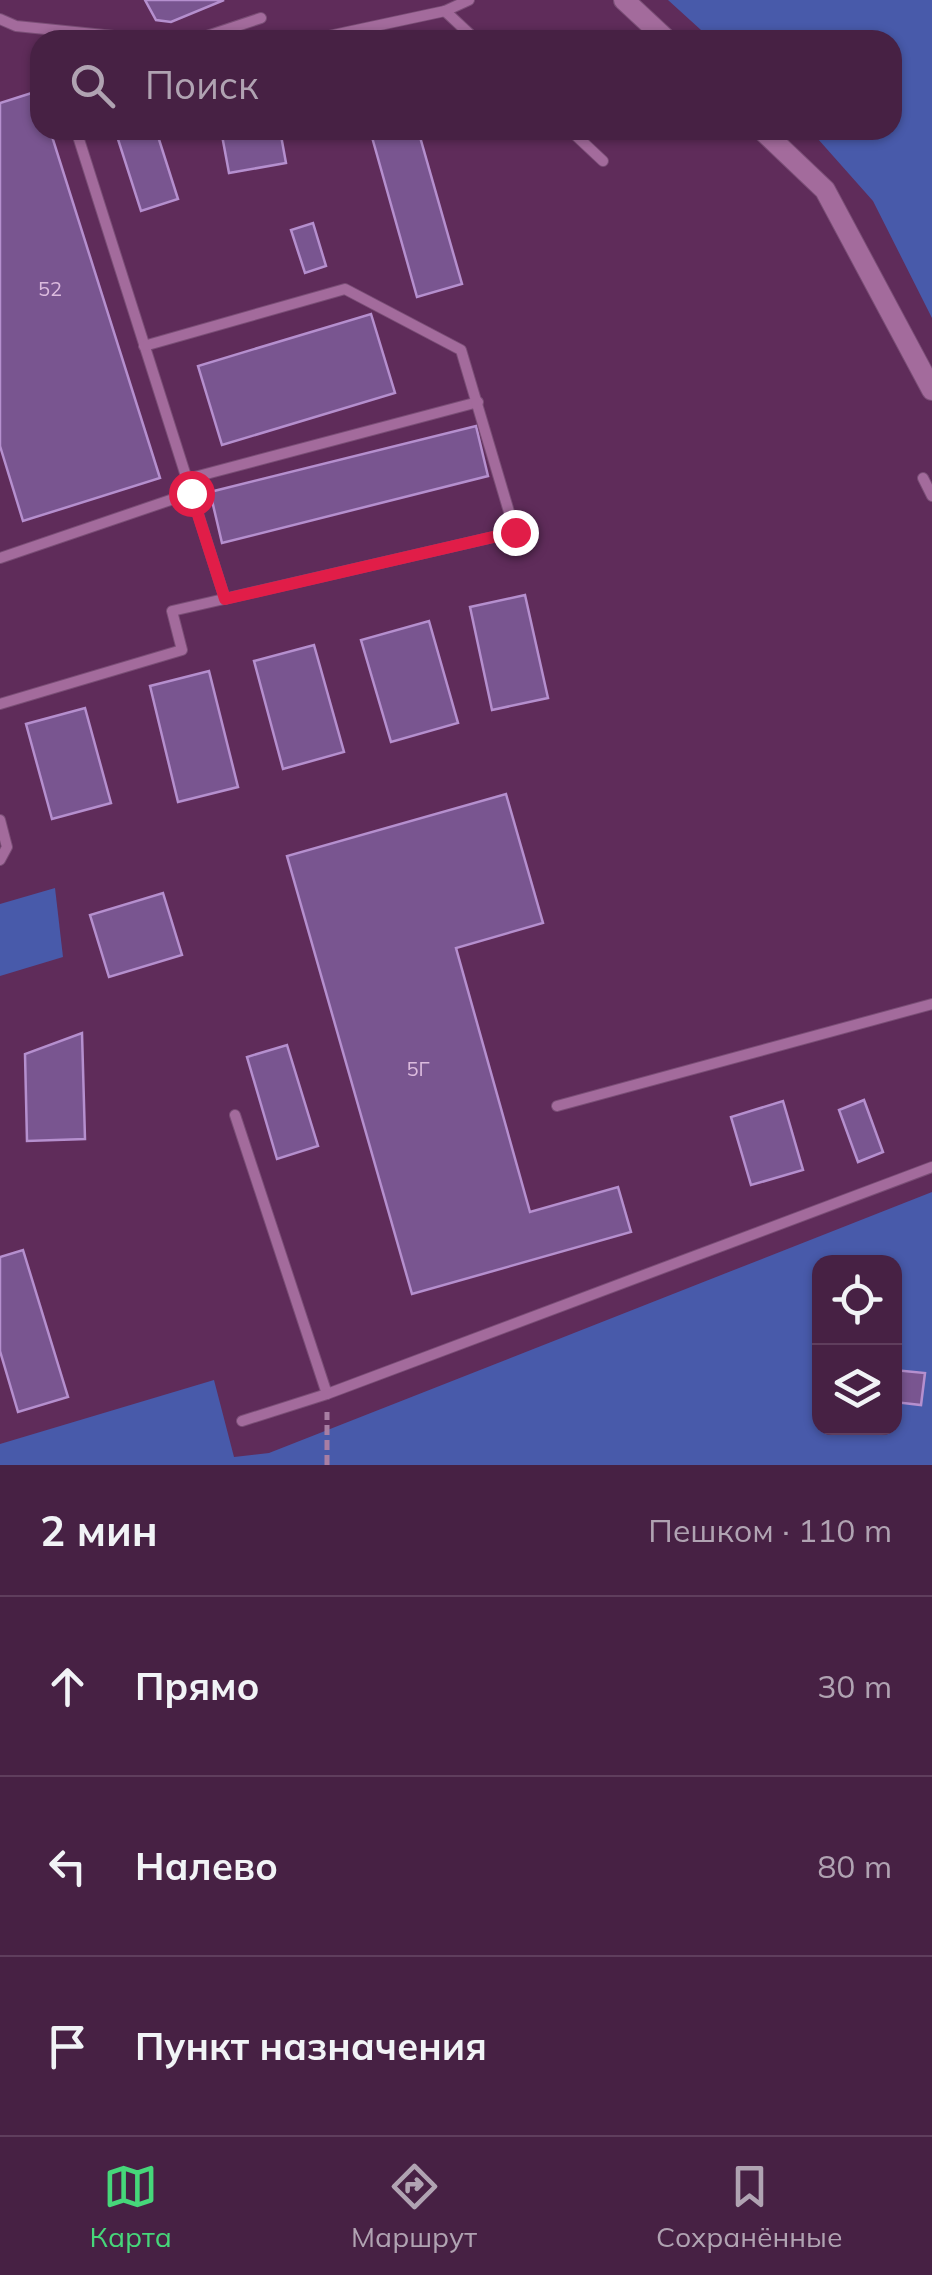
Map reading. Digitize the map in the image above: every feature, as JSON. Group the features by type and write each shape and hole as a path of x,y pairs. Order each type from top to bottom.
{"street":[{"path":"624,0 656,30"},
{"path":"772,140 825,190 932,390"}],"lane":[{"path":"357,30 445,11 469,0"},
{"path":"445,11 465,30"},
{"path":"225,30 261,18"},
{"path":"0,19 30,30"},
{"path":"79,140 225,599"},
{"path":"581,140 603,161"},
{"path":"0,704 182,650 172,611 515,532 460,350 345,290 144,346"},
{"path":"186,478 478,402"},
{"path":"924,478 932,496"},
{"path":"0,558 191,493"},
{"path":"0,820 7,847 0,860"},
{"path":"557,1106 932,1004"},
{"path":"235,1115 327,1394"},
{"path":"242,1422 327,1394 932,1167"}],"path":[{"path":"326,1465 327,1394"}],"shaded area":[{"path":"668,0 932,0 932,318 873,201 819,140 902,140 902,30 701,30"},
{"path":"55,888 63,957 0,976 0,904"},
{"path":"932,1192 932,1465 0,1465 0,1444 214,1380 234,1457 269,1453"}],"building":[{"path":"145,0 224,0 171,22 156,20"},
{"path":"30,94 30,140 53,140 160,478 23,521 0,446 0,103"},
{"path":"118,140 159,140 178,199 141,211"},
{"path":"223,140 282,140 286,163 229,173"},
{"path":"373,140 421,140 462,284 417,297"},
{"path":"313,223 326,266 305,273 291,230"},
{"path":"371,314 395,393 222,445 198,366"},
{"path":"476,426 488,476 222,543 210,492"},
{"path":"525,595 548,698 492,710 470,607"},
{"path":"429,621 458,723 391,742 361,640"},
{"path":"314,645 344,752 283,769 254,661"},
{"path":"209,671 238,787 178,802 150,686"},
{"path":"85,708 111,803 52,819 26,724"},
{"path":"506,794 543,923 456,948 530,1212 618,1187 631,1232 412,1294 287,856"},
{"path":"163,893 182,955 109,977 90,915"},
{"path":"82,1033 85,1139 27,1141 25,1054"},
{"path":"287,1045 318,1146 277,1159 247,1057"},
{"path":"864,1100 883,1152 858,1162 839,1110"},
{"path":"783,1101 803,1170 751,1185 731,1117"},
{"path":"23,1250 68,1397 18,1412 0,1351 0,1257"},
{"path":"902,1371 925,1373 921,1405 902,1403"}],"route":[{"path":"191,493 225,599 515,532"}]}
